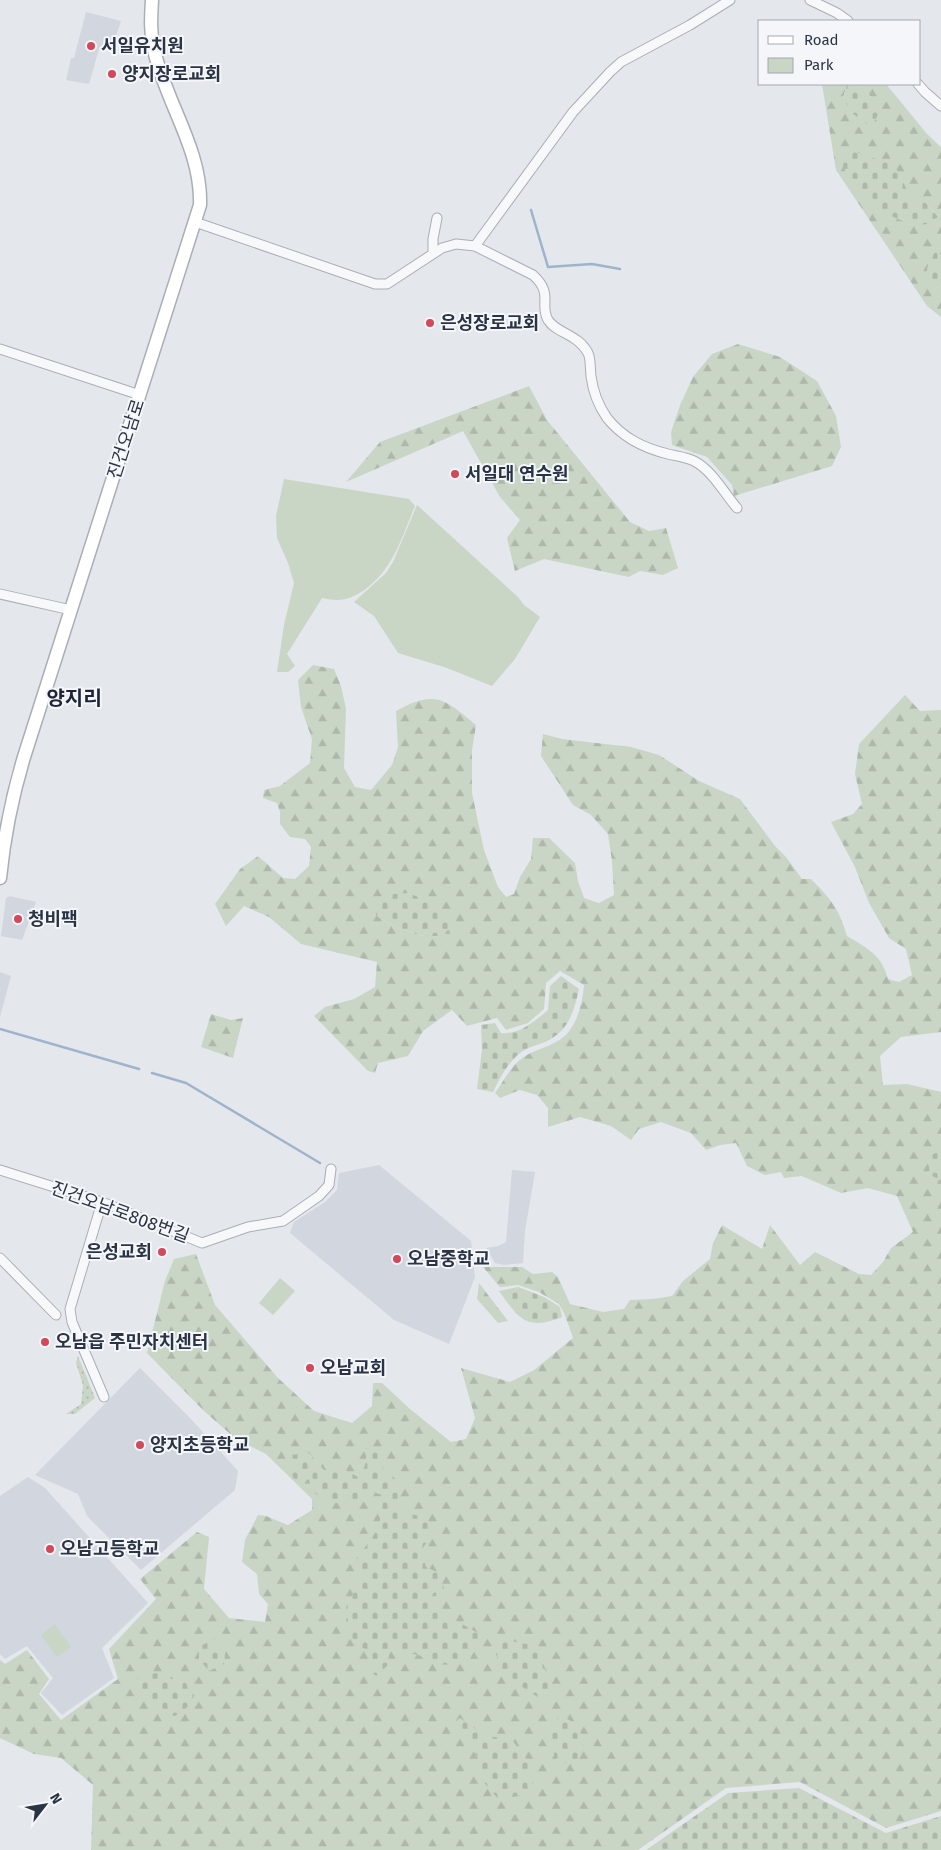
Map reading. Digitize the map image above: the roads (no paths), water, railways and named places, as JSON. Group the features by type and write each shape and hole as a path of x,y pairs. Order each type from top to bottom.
{"main road":[{"name":"진건오남로","path":"0,878 15,788 200,206 199,178 182,128 163,82 154,50 151,20 152,0"}],"street":[{"path":"474,246 573,112 610,72 622,62 690,26 730,0"},
{"path":"810,0 846,20"},
{"path":"919,85 941,106"},
{"path":"433,253 433,239 437,218"},
{"path":"195,222 375,284 387,284 433,253 456,244 474,246 533,275 540,281 546,297 545,313 548,320 552,325 578,339 589,354 596,399 607,417 620,432 628,439 652,450 693,460 705,468 737,508"},
{"path":"0,349 140,395"},
{"path":"0,594 71,610"},
{"name":"진건오남로808번길","path":"0,1170 102,1202 202,1243 248,1227 283,1221 319,1196 329,1185 331,1169"},
{"path":"102,1202 70,1309 72,1322 104,1397"},
{"path":"0,1258 56,1314"}],"waterway":[{"path":"531,210 548,267 592,264 620,269"},
{"path":"0,1029 139,1069"},
{"path":"152,1073 186,1083 320,1163"}],"place":[{"name":"서일유치원","path":"91,46"},
{"name":"양지장로교회","path":"112,74"},
{"name":"은성장로교회","path":"430,323"},
{"name":"서일대 연수원","path":"455,474"},
{"name":"청비팩","path":"18,919"},
{"name":"은성교회","path":"162,1252"},
{"name":"오남중학교","path":"397,1259"},
{"name":"오남읍 주민자치센터","path":"45,1342"},
{"name":"오남교회","path":"310,1368"},
{"name":"양지초등학교","path":"140,1445"},
{"name":"오남고등학교","path":"50,1549"}],"district":[{"name":"양지리","path":"74,698"}]}
